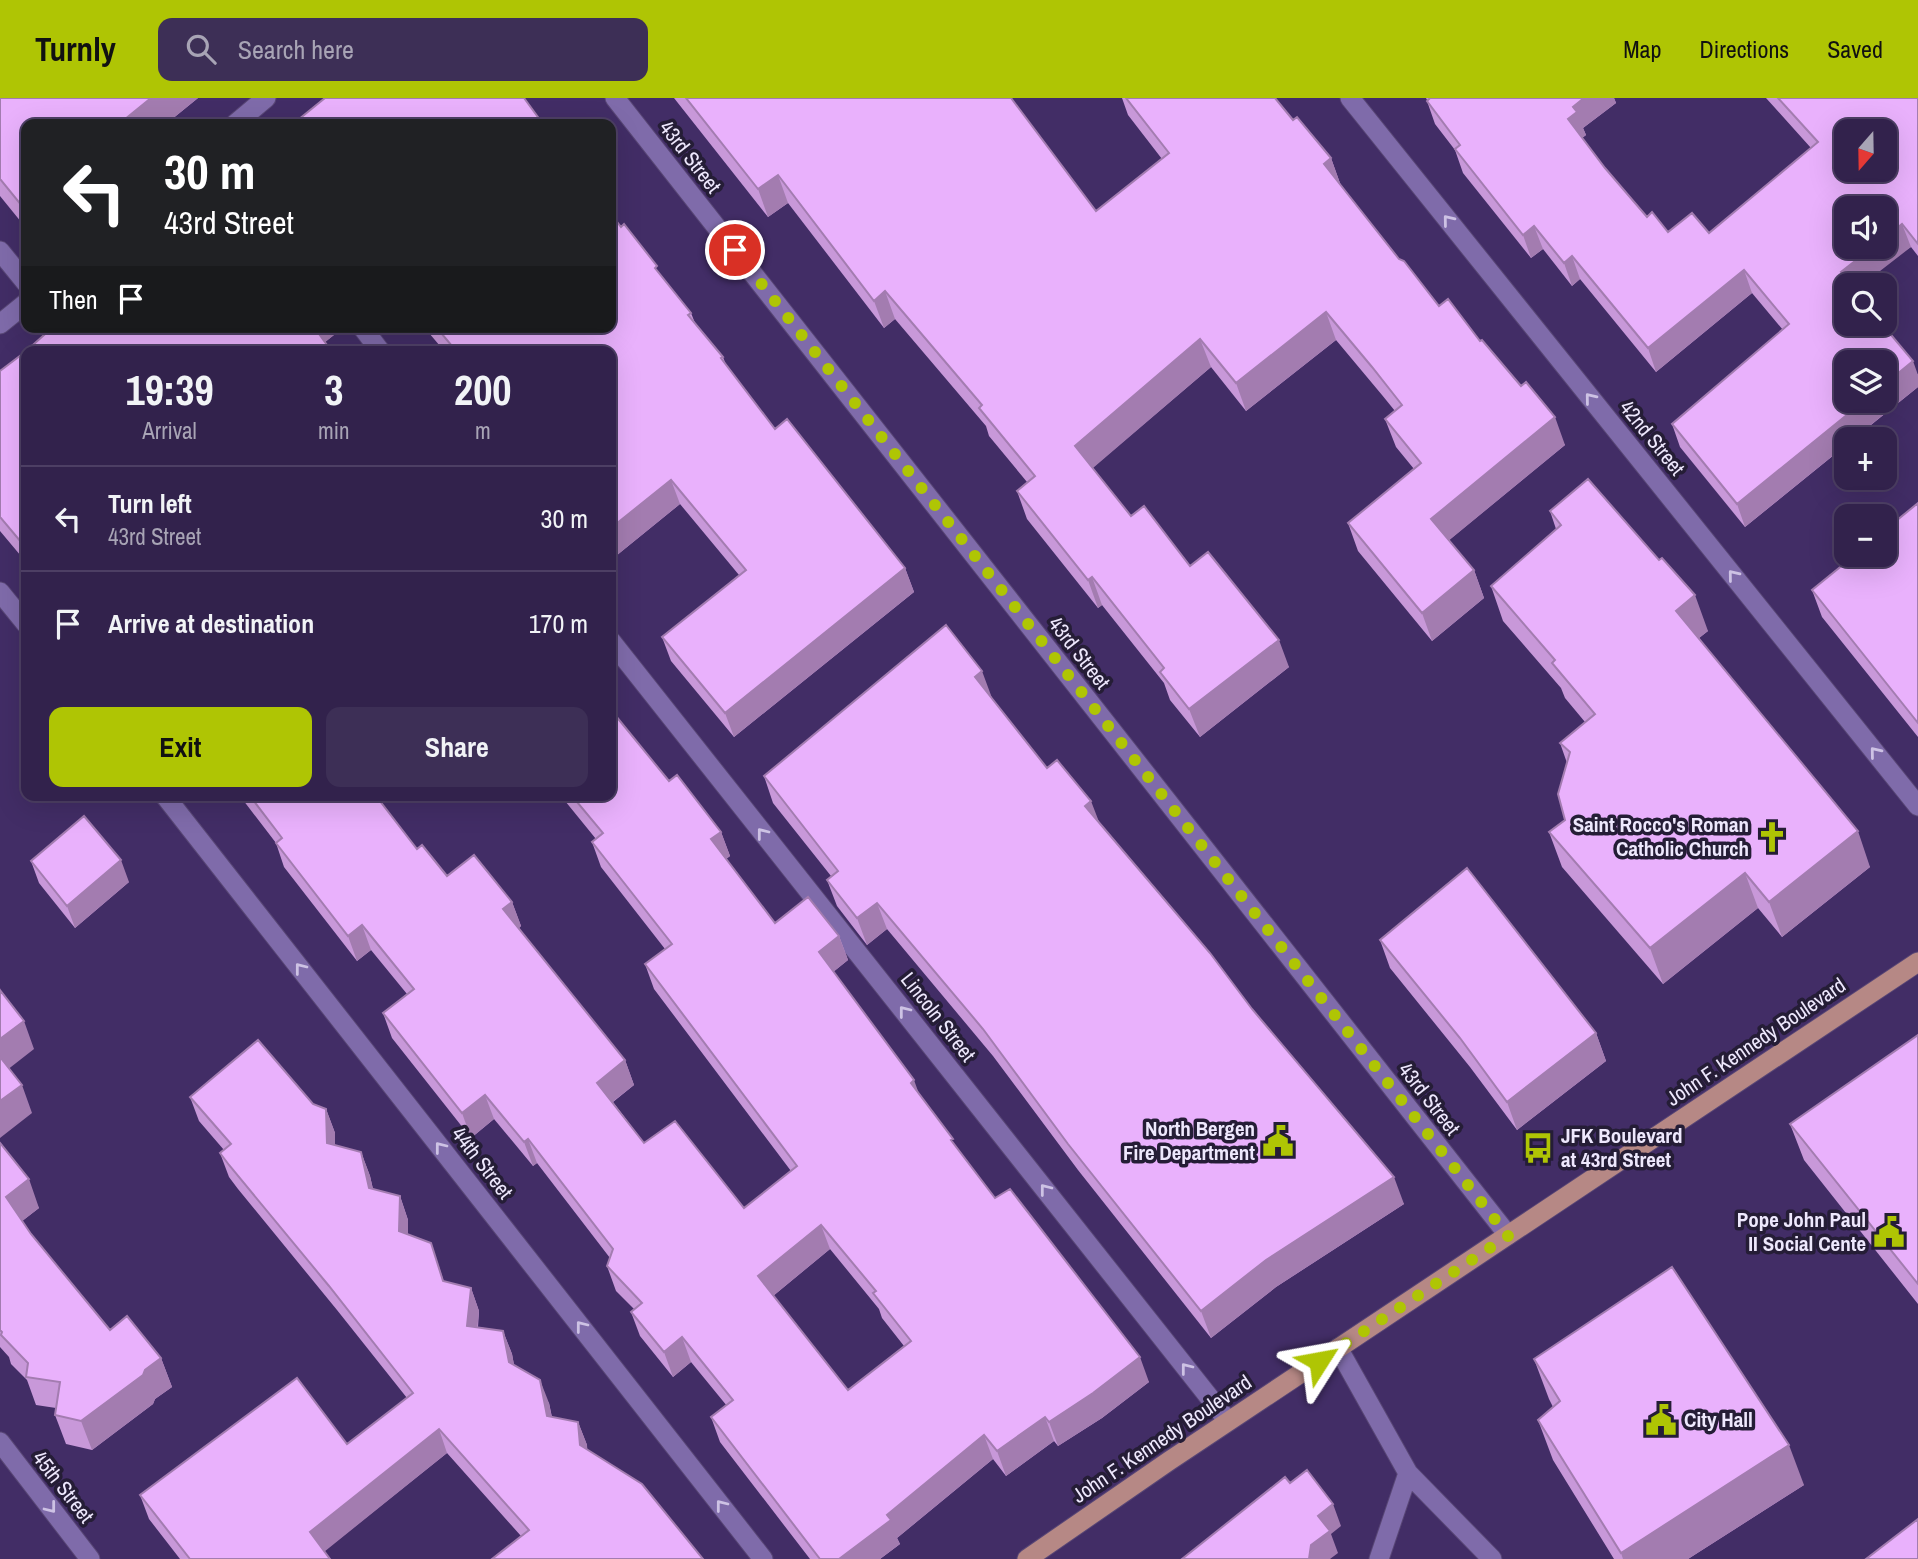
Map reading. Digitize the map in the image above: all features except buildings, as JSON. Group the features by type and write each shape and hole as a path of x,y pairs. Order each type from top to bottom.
{"main road":[{"name":"John F. Kennedy Boulevard","path":"1027,1559 1228,1421 1918,962"}],"street":[{"path":"241,119 266,98"},
{"name":"43rd Street","path":"615,98 1508,1236"},
{"name":"42nd Street","path":"1350,98 1918,806"},
{"path":"0,251 21,277"},
{"path":"0,324 21,307"},
{"path":"0,592 21,618"},
{"name":"Lincoln Street","path":"616,647 1228,1421"},
{"name":"44th Street","path":"168,801 763,1559"},
{"path":"1338,1348 1408,1474 1492,1559"},
{"name":"45th Street","path":"4,1455 90,1559"},
{"path":"1380,1559 1408,1474"}],"place":[{"name":"Saint Rocco's Roman Catholic Church","path":"1772,837"},
{"name":"North Bergen Fire Department","path":"1278,1141"},
{"name":"JFK Boulevard at 43rd Street","path":"1538,1148"},
{"name":"Pope John Paul II Social Cente","path":"1889,1232"},
{"name":"City Hall","path":"1661,1420"}],"route":[{"path":"735,250 1508,1236 1319,1361"}]}
